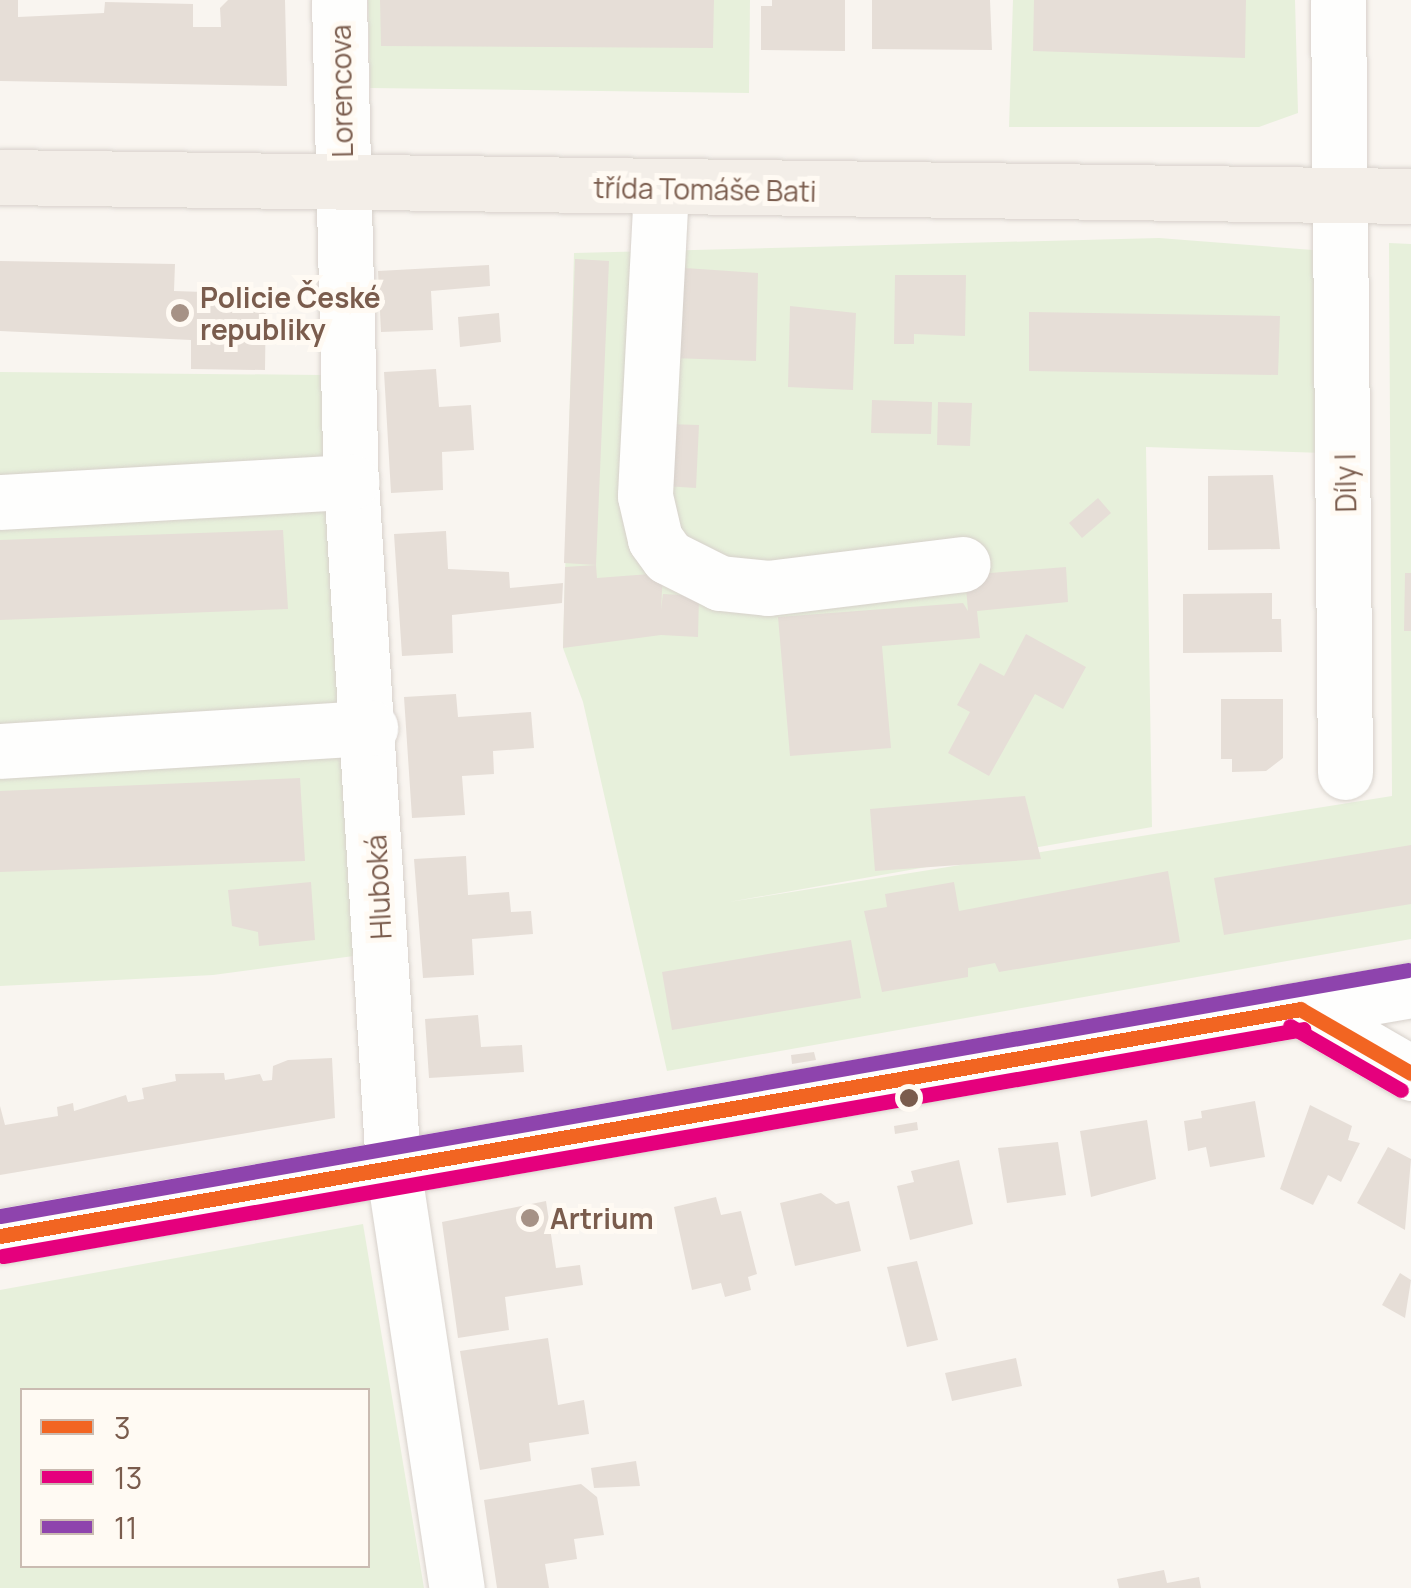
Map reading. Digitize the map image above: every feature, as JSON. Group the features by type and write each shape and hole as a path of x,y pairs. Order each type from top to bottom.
{"main road":[{"name":"třída Tomáše Bati","path":"0,177 660,189 1411,196"}],"street":[{"name":"Lorencova","path":"338,0 343,182"},
{"name":"Díly I","path":"1338,0 1345,772"},
{"name":"Hluboká","path":"343,182 351,482 370,728 393,1166 457,1588"},
{"path":"660,189 645,496 656,539 668,558 720,583 768,588 964,564"},
{"path":"0,502 351,482"},
{"path":"0,751 370,728"},
{"path":"0,1236 1411,990"},
{"path":"1300,1009 1411,1073"}],"green space":[{"path":"368,0 750,0 749,93 370,88"},
{"path":"1013,0 1295,0 1298,113 1259,127 1009,127"},
{"path":"1159,238 1313,250 1324,453 1146,447 1152,827 729,902 1392,796 1389,243 1411,244 1411,939 667,1071 583,702 563,648 574,253"},
{"path":"0,372 322,375 361,955 213,975 0,986"},
{"path":"363,1224 424,1588 0,1588 0,1290"}],"building":[{"path":"0,0 18,0 18,17 104,13 105,2 193,4 193,27 221,27 220,8 228,0 285,0 287,86 0,81"},
{"path":"380,0 714,0 713,48 381,46"},
{"path":"772,0 845,0 845,51 761,50 761,6 772,6"},
{"path":"872,0 990,0 992,50 872,49"},
{"path":"1034,0 1246,0 1245,58 1033,51"},
{"path":"575,259 609,261 596,565 564,563"},
{"name":"Policie České republiky","path":"0,261 175,264 174,291 266,294 265,370 191,369 191,340 0,331"},
{"path":"489,265 490,286 431,291 433,330 381,332 378,271"},
{"path":"685,268 758,273 756,361 672,358 674,279"},
{"path":"895,275 966,275 965,336 914,334 914,344 894,344"},
{"path":"790,306 856,313 853,390 788,387"},
{"path":"1029,312 1280,316 1278,375 1029,371"},
{"path":"499,313 501,342 460,347 458,317"},
{"path":"436,369 439,407 471,405 474,450 442,452 443,490 391,493 384,372"},
{"path":"872,400 932,402 931,434 871,433"},
{"path":"938,402 972,403 970,446 937,445"},
{"path":"667,424 699,425 696,488 664,486"},
{"path":"1273,475 1280,549 1208,550 1208,476"},
{"path":"1098,498 1111,513 1082,538 1069,523"},
{"path":"283,530 288,609 0,620 0,540"},
{"path":"446,531 448,569 509,572 510,588 563,583 562,603 452,615 453,653 402,656 394,534"},
{"path":"596,565 597,578 663,573 661,610 663,594 699,596 698,637 661,635 563,648 565,567"},
{"path":"1066,567 1068,602 977,611 980,638 882,646 891,748 790,756 778,617 963,603 968,611 965,575"},
{"path":"1405,573 1411,573 1411,631 1404,631"},
{"path":"1272,593 1272,619 1281,619 1282,652 1183,653 1183,594"},
{"path":"1026,634 1086,667 1063,709 1035,694 989,776 948,753 970,712 957,705 980,663 1004,676"},
{"path":"456,694 458,717 531,712 534,748 493,751 494,774 462,776 465,815 412,818 404,697"},
{"path":"1221,699 1283,699 1283,758 1266,771 1232,772 1232,759 1221,759"},
{"path":"300,778 305,861 0,872 0,791"},
{"path":"1025,796 1041,859 875,871 870,809"},
{"path":"1411,845 1411,904 1224,935 1214,878"},
{"path":"466,856 468,895 509,892 511,912 531,911 533,934 472,939 474,975 423,978 414,859"},
{"path":"1168,871 1180,942 999,972 995,963 968,968 968,977 882,992 864,911 887,907 885,894 954,882 959,911"},
{"path":"311,882 315,940 259,946 258,932 232,926 228,890"},
{"path":"851,940 861,998 672,1030 662,972"},
{"path":"478,1015 481,1047 522,1045 524,1072 429,1078 425,1019"},
{"path":"814,1052 816,1060 792,1064 791,1055"},
{"path":"332,1058 335,1118 0,1175 0,1106 5,1125 58,1116 57,1107 73,1103 74,1111 126,1095 128,1102 144,1099 142,1088 176,1081 175,1074 224,1073 225,1080 260,1074 263,1081 272,1080 273,1066 288,1060"},
{"path":"1255,1101 1265,1157 1210,1167 1206,1147 1188,1151 1184,1121 1202,1118 1201,1111"},
{"path":"1310,1105 1352,1126 1348,1140 1360,1143 1341,1182 1328,1175 1313,1205 1280,1189"},
{"path":"1147,1120 1156,1179 1091,1197 1080,1131"},
{"path":"917,1122 918,1130 895,1134 894,1126"},
{"path":"1058,1142 1066,1195 1007,1203 998,1148"},
{"path":"1388,1147 1411,1159 1405,1230 1357,1203"},
{"path":"959,1160 973,1224 910,1240 897,1186 914,1182 911,1171"},
{"path":"821,1193 836,1204 849,1201 861,1251 795,1266 780,1203"},
{"path":"716,1197 721,1215 741,1211 757,1274 748,1277 751,1290 725,1297 721,1283 692,1290 674,1207"},
{"path":"546,1201 556,1268 580,1265 583,1285 505,1297 509,1330 458,1338 442,1222"},
{"path":"917,1261 938,1340 907,1347 887,1267"},
{"path":"1400,1273 1411,1280 1405,1318 1382,1305"},
{"path":"548,1338 558,1405 584,1400 589,1434 529,1443 531,1461 480,1470 460,1351"},
{"path":"1016,1358 1022,1386 952,1401 945,1373"},
{"path":"636,1461 640,1486 594,1488 591,1468"},
{"path":"581,1484 597,1497 604,1535 574,1539 577,1559 545,1564 549,1588 497,1588 484,1500"},
{"path":"1164,1570 1167,1583 1199,1577 1201,1588 1119,1588 1117,1579"}],"transit line":[{"name":"11","path":"0,1216 1408,970"},
{"name":"3","path":"1300,1009 1411,1073"},
{"name":"3","path":"0,1236 1300,1009"},
{"name":"13","path":"1290,1026 1401,1090"},
{"name":"13","path":"3,1256 1303,1029"}],"place":[{"name":"Policie České republiky","path":"180,313"},
{"name":"Artrium","path":"530,1218"}]}
